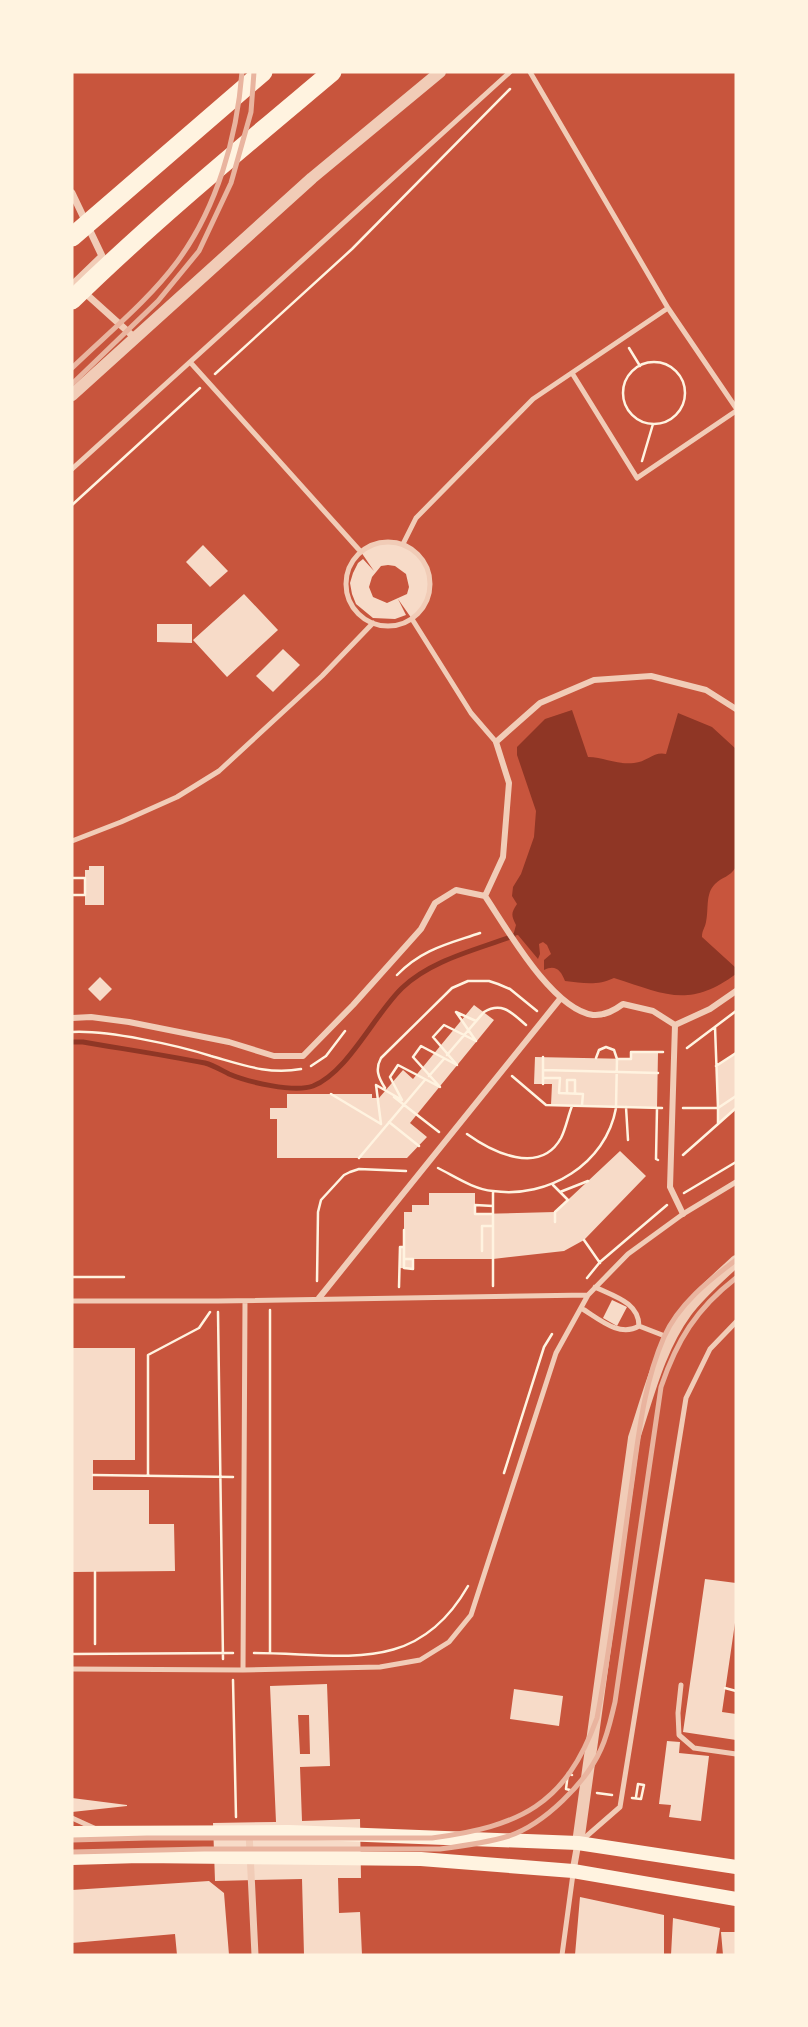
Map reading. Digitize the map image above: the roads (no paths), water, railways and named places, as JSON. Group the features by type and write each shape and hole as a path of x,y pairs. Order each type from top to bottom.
{"highway":[{"path":"72,237 263,72"},
{"path":"77,295 203,180 332,72"}],"main road":[{"path":"72,1833 249,1831 578,1843 736,1867"},
{"path":"72,1858 421,1859 573,1871 736,1899"}],"street":[{"path":"72,395 312,178 440,72"},
{"path":"72,193 102,256 74,283 77,295 135,338"},
{"path":"485,896 503,857 509,783 496,742 540,703 594,680 651,676 706,690 736,709"},
{"path":"72,1018 129,1021 229,1042 274,1056 303,1056 421,929 435,904 456,890 485,896 533,967 560,999 593,1015 610,1012 623,1004 653,1011 676,1025"},
{"path":"676,1025 710,1009 736,991"},
{"path":"319,1298 560,999"},
{"path":"676,1025 670,1187 683,1214"},
{"path":"573,1871 634,1438 670,1338 687,1311 736,1261"},
{"path":"249,1831 255,1955"}],"lane":[{"path":"72,469 510,72"},
{"path":"530,72 668,308 736,409 637,478 572,373"},
{"path":"402,544 416,518 533,399 668,308"},
{"path":"190,362 361,552"},
{"path":"390,541 402,544 424,560 431,585 428,598 422,610 412,619 386,626 373,623 361,616 352,606 347,594 349,569 361,552 377,543 390,541"},
{"path":"412,619 471,713 496,742"},
{"path":"72,841 177,797 219,771 322,676 373,623"},
{"path":"72,1669 243,1670 380,1667 420,1660 449,1642 471,1615 556,1353 588,1295 628,1254 683,1214 736,1182"},
{"path":"595,1287 635,1309 639,1326"},
{"path":"72,1301 588,1295"},
{"path":"243,1670 245,1301"},
{"path":"581,1308 617,1329 625,1331 639,1326 670,1338"},
{"path":"578,1843 620,1807 686,1398 710,1349 736,1322"},
{"path":"681,1685 679,1735 694,1748 736,1754"},
{"path":"72,1818 99,1832"},
{"path":"562,1955 573,1871"}],"waterway":[{"path":"72,1042 205,1063 259,1083 305,1088 326,1079 338,1069 392,999 414,978 454,957 513,936"}],"railway":[{"path":"72,368 153,290 191,241 223,171 235,122 242,72"},
{"path":"72,384 158,301 199,251 231,183 251,112 254,72"},
{"path":"72,1840 432,1838 490,1827 514,1818 536,1806 554,1791 570,1772 597,1718 640,1426 657,1354 677,1314 705,1285 736,1260"},
{"path":"72,1852 440,1849 509,1836 550,1812 585,1775 606,1738 615,1702 661,1387 681,1340 690,1326 710,1302 736,1278"}]}
